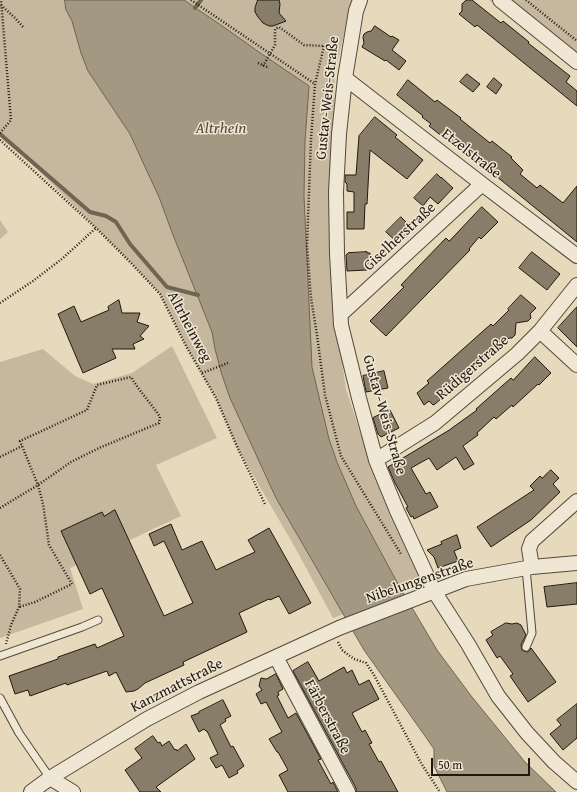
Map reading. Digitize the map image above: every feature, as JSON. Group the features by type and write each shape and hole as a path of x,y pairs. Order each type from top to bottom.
{"street":[{"name":"Gustav-Weis-Straße","path":"360,0 356,11 345,78 339,134 336,192 337,254 342,326 355,384 376,460 428,593 468,644 498,696 527,734 554,762 576,779"},
{"path":"500,0 577,62"},
{"name":"Etzelstraße","path":"345,78 577,256"},
{"name":"Giselherstraße","path":"341,314 482,184"},
{"name":"Rüdigerstraße","path":"376,460 435,423 517,354 540,331 577,285"},
{"path":"540,331 577,365"},
{"path":"529,567 529,549 532,541 577,501"},
{"name":"Nibelungenstraße","path":"340,628 466,579 529,567 577,563"},
{"name":"Kanzmattstraße","path":"31,792 50,778 147,718 199,692 340,628"},
{"name":"Färberstraße","path":"276,657 348,792"},
{"path":"50,778 73,792"}],"lane":[{"path":"526,647 532,633 529,567"},
{"path":"2,655 98,620"},
{"path":"0,698 20,734 50,778"}],"path":[{"path":"1,0 11,120 1,132"},
{"path":"191,0 195,1 270,54 315,84 324,46 304,45 278,27 275,29 275,45 270,54 263,66"},
{"path":"526,0 577,41"},
{"path":"1,5 24,28"},
{"path":"258,63 268,68"},
{"name":"Altrheinweg","path":"0,140 96,228 160,294 186,346 216,398 238,449 265,504"},
{"path":"0,303 33,281 63,258 96,228"},
{"path":"202,373 228,363"},
{"path":"0,508 38,485 71,462 99,448 136,434 159,423 160,417 131,377 97,385 87,410 20,441 38,485 43,504 49,545 72,584 35,602 19,607"},
{"path":"0,457 22,446"},
{"path":"0,554 20,589 19,607 11,625 2,655"},
{"path":"340,628 342,650 354,659 366,663 374,675 421,763 440,792"}],"shaded area":[{"path":"0,0 353,0 335,70 331,188 335,313 346,389 366,451 392,513 432,581 333,618 297,551 238,449 216,398 186,346 160,294 0,132"},
{"path":"489,0 577,0 577,68"},
{"path":"0,220 8,232 0,239"},
{"path":"172,346 217,438 156,465 181,516 70,568 83,609 0,638 0,362 43,349 75,376 93,384 132,373"}],"water":[{"name":"Altrhein","path":"65,0 184,0 309,86 305,141 304,196 312,367 329,439 337,462 356,506 398,584 437,650 472,697 525,762 556,792 447,792 434,766 434,749 364,650 276,498 230,398 222,375 212,332 159,197 130,134 88,71 72,21 66,10"}],"building":[{"path":"258,0 279,0 279,13 286,21 273,26 263,23 255,12"},
{"path":"468,0 472,0 501,23 503,21 570,76 566,82 577,91 577,106 477,25 475,27 459,14 462,11 462,4"},
{"path":"375,26 391,37 392,36 399,40 392,50 406,61 399,70 386,60 385,61 362,47 364,43 364,34 371,31"},
{"path":"467,74 480,84 473,92 460,82"},
{"path":"494,78 502,85 496,94 487,87"},
{"path":"408,80 435,102 437,100 461,118 460,119 490,143 492,141 512,157 511,158 523,170 520,174 537,188 540,185 563,203 577,186 577,242 463,149 453,142 452,144 429,126 431,124 422,117 423,116 397,95"},
{"path":"375,117 397,135 395,137 423,160 407,179 370,150 364,229 347,229 347,212 354,212 354,192 347,191 345,175 356,175 359,136"},
{"path":"437,174 453,188 438,204 430,197 423,206 414,198"},
{"path":"482,207 498,222 481,239 479,237 469,249 470,250 386,336 370,321 404,287 401,285 446,238 449,241"},
{"path":"401,217 413,229 405,238 403,236 397,242 386,232"},
{"path":"532,252 560,274 547,290 519,268"},
{"path":"348,253 370,253 370,269 347,271 346,255"},
{"path":"521,295 536,308 530,314 531,318 528,321 516,323 515,335 512,338 509,338 488,359 435,404 433,405 429,401 424,405 417,393 429,383 427,381 491,324 493,326"},
{"path":"119,300 122,313 140,313 137,322 149,326 140,336 144,339 133,344 135,349 112,349 116,358 83,373 58,314 74,306 81,322 109,310 108,307"},
{"path":"577,307 577,347 558,328"},
{"path":"535,357 551,373 513,407 512,405 496,419 494,417 477,433 478,435 463,446 474,464 464,470 456,457 437,470 429,458 411,468 426,494 430,492 438,507 414,519 413,516 411,517 406,508 408,507 388,467 451,429 477,410 476,409 511,378 513,380"},
{"path":"384,371 388,388 366,392 363,376"},
{"path":"390,410 399,428 381,437 378,434 373,418"},
{"path":"551,470 559,478 553,484 560,492 531,520 491,547 477,527 534,490 530,486 540,476 542,478"},
{"path":"115,510 164,616 193,603 164,541 154,546 149,534 171,524 182,550 202,541 216,570 255,552 248,540 269,528 311,603 289,614 279,596 239,613 247,632 183,662 184,665 145,683 134,691 126,692 116,672 109,676 107,671 67,685 66,683 30,696 28,690 15,694 9,676 95,644 97,648 124,636 102,588 90,594 61,531 102,512 104,516"},
{"path":"457,535 461,548 454,551 458,561 438,568 434,557 427,550 442,544 441,542"},
{"path":"577,583 577,604 547,607 544,587"},
{"path":"506,623 517,623 521,625 526,635 521,645 522,650 527,652 531,648 556,682 528,702 510,676 513,674 500,656 497,658 486,640 493,635 491,632"},
{"path":"308,662 319,681 344,667 347,673 352,670 359,685 369,680 379,699 352,713 362,732 365,730 372,743 369,744 379,762 381,761 398,792 356,792 356,788 293,671"},
{"path":"276,674 283,689 278,692 279,695 277,696 288,718 296,713 321,759 318,760 331,784 333,782 338,792 288,792 279,775 288,770 269,739 282,732 266,702 261,704 256,694 262,690 259,686 261,678 266,679"},
{"path":"223,700 231,716 225,719 226,721 220,725 231,747 233,746 244,766 237,771 238,773 229,778 222,765 216,768 210,758 218,754 207,731 204,729 199,732 191,716"},
{"path":"577,704 577,738 563,750 550,734 561,725 557,720"},
{"path":"153,736 162,746 169,741 177,751 186,744 195,759 156,787 161,792 140,792 125,770 142,758 135,749"}],"waterway":[{"path":"195,8 201,0"},
{"path":"0,134 90,212 106,216 116,222 130,244 167,287 198,295"}]}
